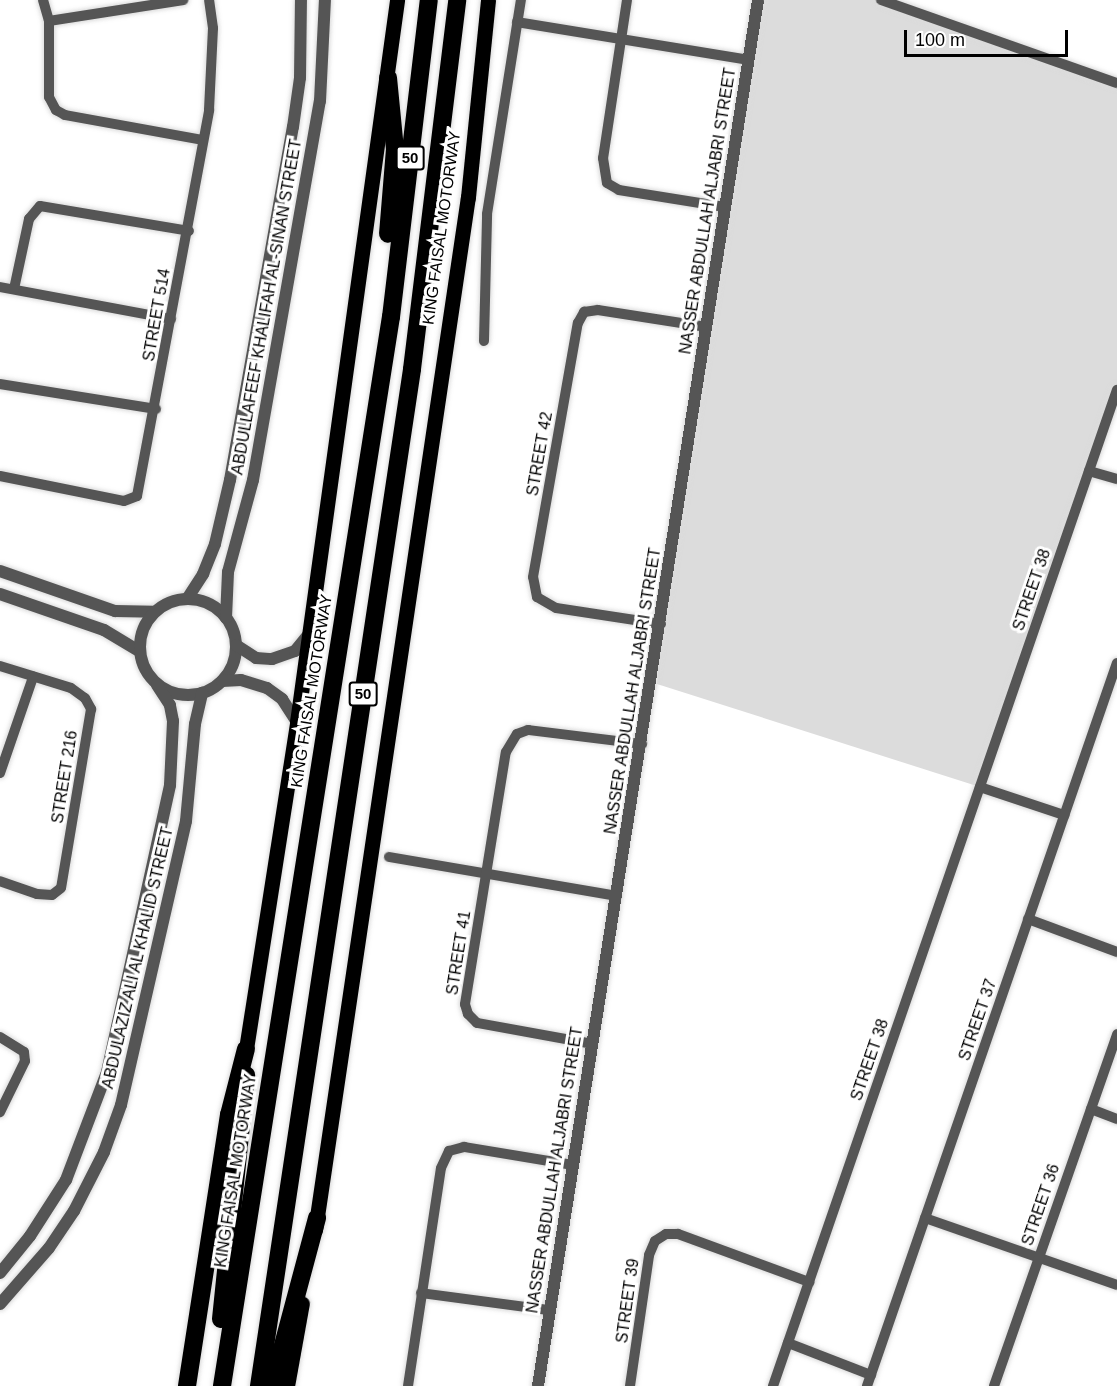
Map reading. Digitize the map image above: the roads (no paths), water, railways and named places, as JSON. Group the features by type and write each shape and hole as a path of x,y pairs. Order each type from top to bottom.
{"highway":[{"name":"KING FAISAL MOTORWAY","path":"222,1386 391,317 429,0"},
{"name":"KING FAISAL MOTORWAY","path":"259,1386 412,369 457,0"},
{"path":"388,78 396,149 385,276 391,317"},
{"path":"187,1386 229,1115 246,1049"},
{"path":"216,1386 244,1117 246,1049"},
{"path":"272,1386 317,1218"}],"main road":[{"name":"KING FAISAL MOTORWAY","path":"246,1049 310,633 397,0"},
{"name":"KING FAISAL MOTORWAY","path":"287,1386 317,1218 468,197 488,0"}],"street":[{"path":"43,0 49,21 49,97 56,110 65,116 203,140"},
{"path":"49,21 183,0"},
{"name":"STREET 514","path":"0,476 124,501 137,496 142,482 189,231 213,75 209,0"},
{"name":"ABDULLAFEEF KHALIFAH AL-SINAN STREET","path":"187,599 208,563 226,502 300,78 301,0"},
{"name":"ABDULLAFEEF KHALIFAH AL-SINAN STREET","path":"226,618 228,572 254,480 324,73 325,0"},
{"path":"484,341 488,214 520,0"},
{"path":"627,0 603,158 608,183 619,190 725,207"},
{"name":"NASSER ABDULLAH ALJABRI STREET","path":"538,1386 642,744 758,0"},
{"path":"880,0 1117,84"},
{"path":"517,21 749,60"},
{"path":"289,151 290,181 284,218 289,226 297,228"},
{"path":"14,289 29,219 40,206 189,231"},
{"path":"0,287 171,319"},
{"name":"STREET 42","path":"661,624 556,608 537,597 534,577 578,323 584,312 598,310 706,327"},
{"path":"1,386 156,409"},
{"name":"STREET 38","path":"773,1386 1117,390"},
{"path":"1089,471 1117,479"},
{"path":"0,571 115,611 154,612"},
{"path":"0,594 104,630 139,651"},
{"path":"187,599 209,603 226,618 236,645 233,664 222,681 202,693 184,695 157,685 148,674 139,651 142,630 154,612 174,600 187,599"},
{"path":"236,645 256,658 272,659 295,651 310,633"},
{"name":"STREET 37","path":"867,1386 1064,815 1113,686 1117,663"},
{"name":"STREET 216","path":"0,666 71,688 85,698 91,709 61,888 52,895 37,894 0,881"},
{"path":"0,773 33,676"},
{"path":"222,681 241,680 267,688 282,699 297,722"},
{"name":"ABDULAZIZ ALI AL KHALID STREET","path":"0,1273 30,1236 66,1180 107,1072 170,785 173,721 170,705 157,685"},
{"name":"ABDULAZIZ ALI AL KHALID STREET","path":"0,1304 49,1248 74,1211 104,1152 121,1105 186,821 195,724 202,693"},
{"name":"STREET 41","path":"593,1044 477,1023 468,1014 465,1004 486,874 506,752 518,734 528,730 642,744"},
{"path":"980,787 1064,815"},
{"path":"389,857 617,896"},
{"path":"1028,919 1117,952"},
{"name":"STREET 36","path":"994,1386 1117,1034"},
{"path":"0,1037 24,1052 25,1061 0,1112"},
{"path":"1091,1109 1117,1119"},
{"path":"408,1386 441,1168 449,1151 464,1147 573,1165"},
{"path":"925,1218 1117,1285"},
{"name":"STREET 39","path":"630,1386 649,1255 655,1241 666,1234 678,1234 809,1282"},
{"path":"421,1293 549,1310"},
{"path":"788,1343 871,1375"}]}
